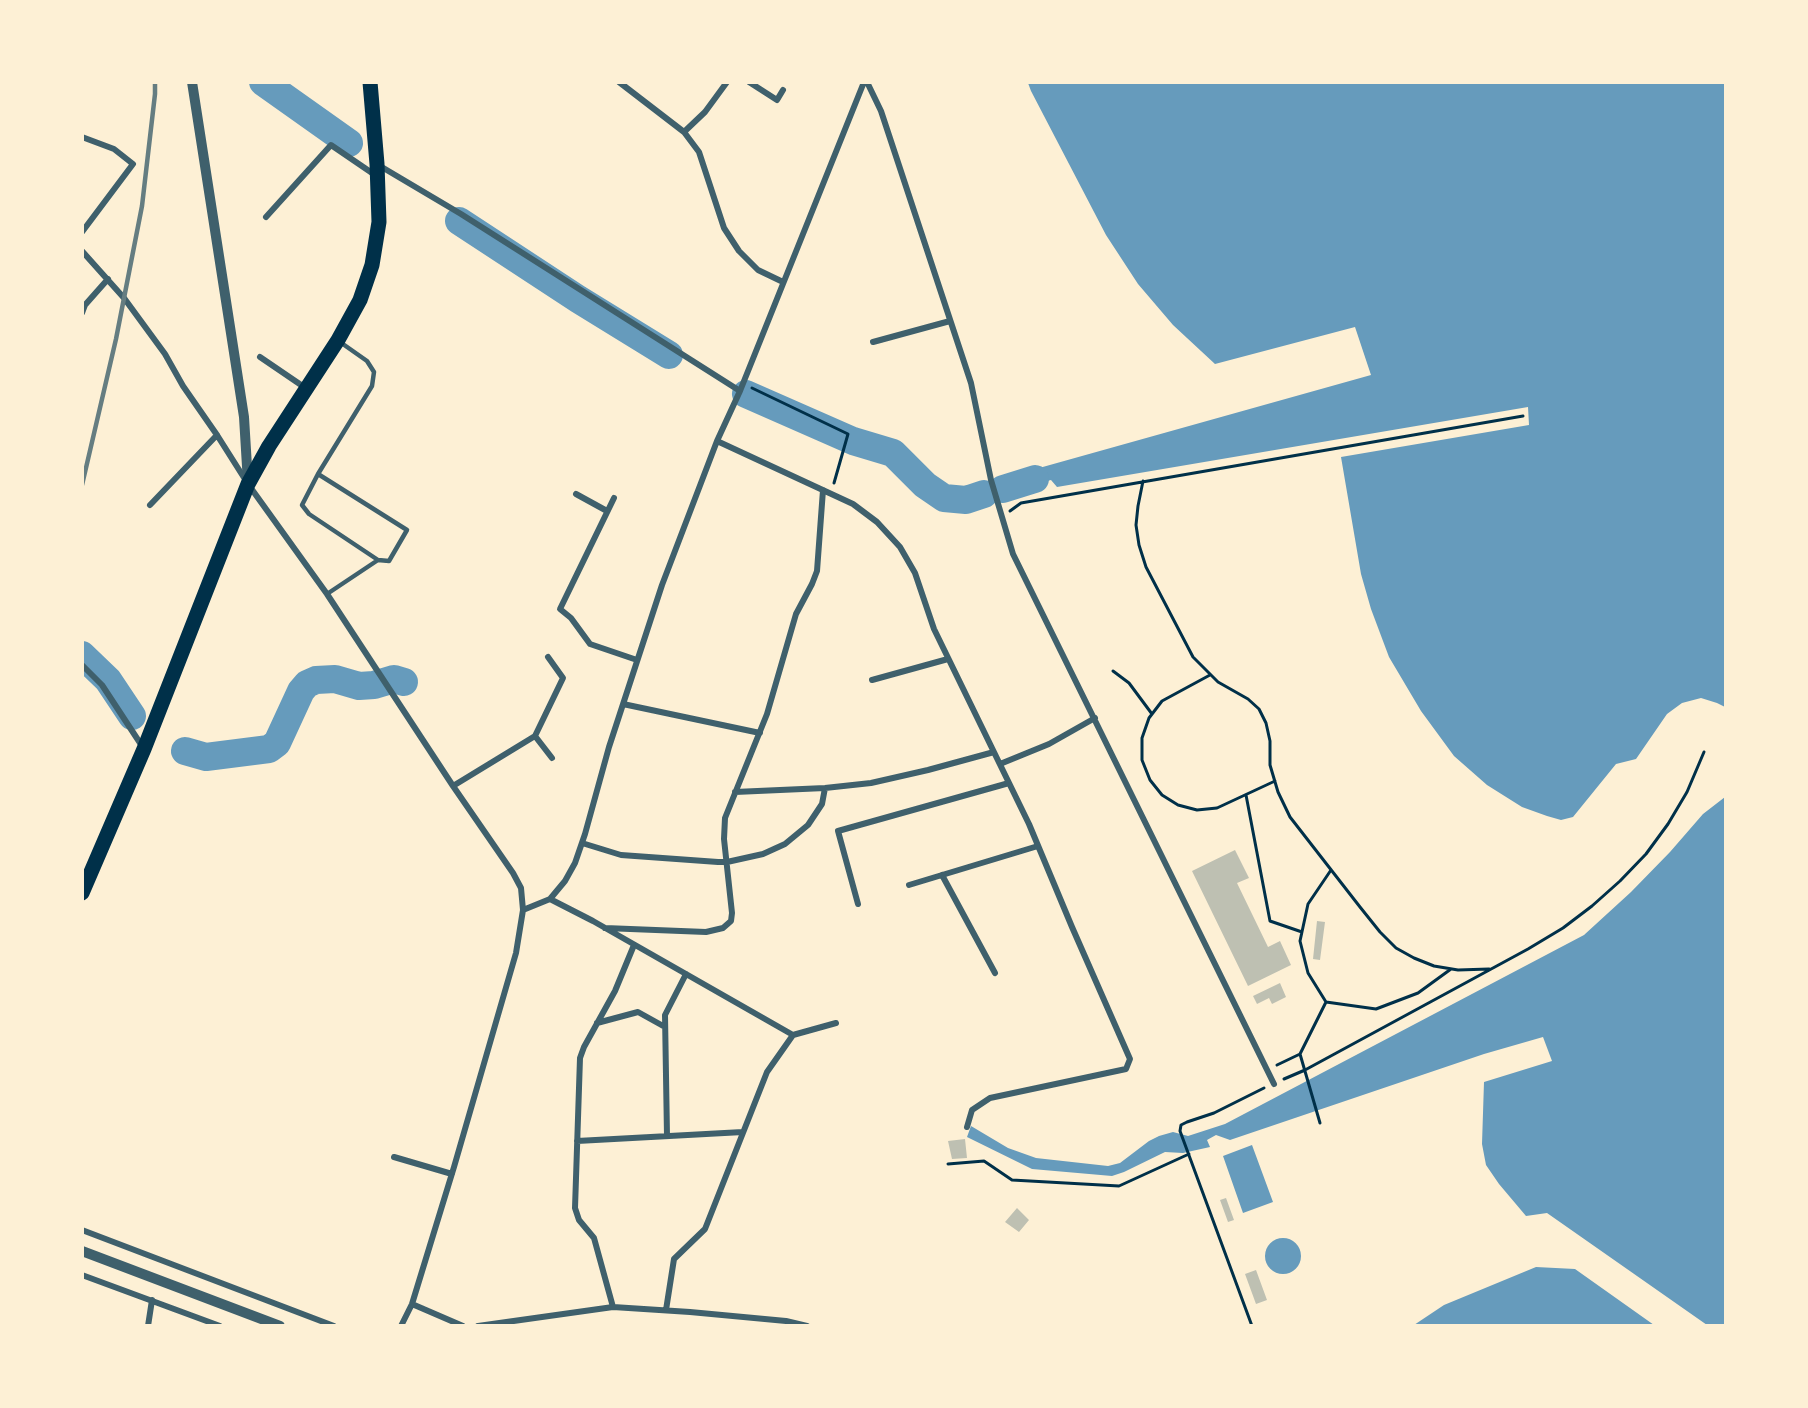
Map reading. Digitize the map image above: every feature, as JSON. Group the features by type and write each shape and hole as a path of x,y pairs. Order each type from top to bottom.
{"highway":[{"path":"82,893 144,749 248,484 269,446 338,340 360,300 372,265 379,222 370,82"}],"street":[{"path":"192,82 244,417 248,484"},
{"path":"619,82 684,132 699,152 724,228 729,236 739,251 758,270 783,282"},
{"path":"684,132 705,112 728,82"},
{"path":"749,82 777,99 783,90"},
{"path":"523,910 550,899 565,881 575,863 609,747 662,585 717,441 742,387 865,82"},
{"path":"865,82 880,111 971,383 991,480 1013,554 1274,1084"},
{"path":"82,137 114,149 133,164 82,232"},
{"path":"266,217 331,145 461,214 742,387"},
{"path":"82,251 108,279 165,354 183,386 248,484 327,594 521,888 523,910 516,953 412,1304 401,1326"},
{"path":"82,313 85,305 108,279"},
{"path":"873,342 950,321"},
{"path":"260,357 307,389"},
{"path":"150,506 217,435"},
{"path":"717,441 853,504 877,522 900,547 915,573 934,629 1038,846 1130,1059 1126,1069 990,1098 972,1110 967,1127"},
{"path":"604,928 706,932 723,928 731,921 724,839 726,818 767,714 796,614 817,571 823,490"},
{"path":"576,494 607,511"},
{"path":"614,498 560,609 571,618 590,644 638,660"},
{"path":"453,786 535,736 562,678 548,657"},
{"path":"872,680 948,659"},
{"path":"82,665 102,685 144,749"},
{"path":"623,704 760,734"},
{"path":"999,764 1049,744 1095,717"},
{"path":"535,736 552,758"},
{"path":"735,792 825,788 871,783 994,752"},
{"path":"858,904 838,831 1009,783"},
{"path":"582,843 621,855 727,862 763,854 785,844 808,825 822,804 825,788"},
{"path":"909,885 1038,846"},
{"path":"942,875 995,973"},
{"path":"550,899 793,1035"},
{"path":"613,1308 594,1238 579,1220 575,1208 580,1058 615,991 634,945"},
{"path":"667,1136 665,1015 686,974"},
{"path":"597,1023 638,1012 664,1027"},
{"path":"666,1310 674,1258 705,1229 767,1072 793,1035 836,1023"},
{"path":"577,1141 743,1132"},
{"path":"394,1157 452,1174"},
{"path":"82,1230 334,1326"},
{"path":"82,1251 280,1326"},
{"path":"82,1275 220,1326"},
{"path":"148,1326 152,1300"},
{"path":"412,1304 463,1326"},
{"path":"478,1326 613,1308 666,1310 775,1320 807,1326"}],"lane":[{"path":"318,474 407,530 389,561 378,560 309,514 302,505 318,474 372,386 374,372 367,361 338,340"},
{"path":"327,594 378,560"}],"path":[{"path":"742,387 848,434 831,494"},
{"path":"1002,518 1021,503 1523,416"},
{"path":"1143,481 1136,525 1146,567 1193,657 1218,682 1248,699 1259,709 1266,723 1270,741 1270,765 1290,817 1380,932 1396,948 1434,966 1490,969"},
{"path":"1113,671 1129,683 1152,714"},
{"path":"1210,675 1162,701 1149,718 1142,738 1142,760 1150,780 1162,795 1178,805 1197,810 1217,808 1275,781"},
{"path":"1252,1326 1180,1131 1181,1125 1214,1113 1305,1070 1563,928 1620,881 1646,854 1668,824 1687,792 1704,752"},
{"path":"1246,795 1269,921 1302,932"},
{"path":"1326,1002 1308,973 1300,941 1308,904 1331,870"},
{"path":"1326,1002 1376,1009 1418,993 1452,968"},
{"path":"1274,1067 1300,1054 1326,1002"},
{"path":"1300,1054 1320,1123"},
{"path":"948,1164 984,1161 1012,1180 1119,1186 1189,1154"}],"water":[{"path":"1028,83 1725,83 1725,707 1701,698 1682,703 1667,714 1636,759 1616,764 1573,817 1561,820 1522,807 1487,785 1454,756 1421,711 1389,657 1371,609 1361,574 1341,457 1529,425 1528,407 1057,487 1051,480 1036,484 1032,470 1371,375 1355,327 1215,364 1173,325 1138,284 1106,235"},
{"path":"1725,797 1725,1325 1707,1325 1547,1213 1526,1216 1486,1165 1482,1144 1484,1082 1552,1061 1543,1037 1484,1054 1230,1140 1216,1135 1207,1140 1210,1147 1183,1153 1165,1152 1112,1176 1032,1169 967,1137 971,1126 1008,1148 1036,1158 1108,1166 1120,1163 1159,1136 1173,1132 1188,1136 1225,1124 1584,935 1631,892 1703,814"},
{"path":"1252,1145 1273,1202 1243,1213 1223,1156"},
{"path":"1283,1238 1296,1243 1301,1256 1296,1269 1283,1274 1270,1269 1265,1256 1270,1243"},
{"path":"1536,1267 1575,1269 1654,1325 1414,1325 1444,1305"}],"building":[{"path":"1235,850 1249,878 1237,883 1268,947 1280,941 1291,965 1248,986 1192,871"},
{"path":"1317,921 1325,922 1320,960 1313,959"},
{"path":"1280,983 1286,997 1272,1004 1269,998 1257,1004 1253,996"},
{"path":"965,1139 967,1158 952,1159 948,1141"},
{"path":"1226,1198 1234,1220 1228,1222 1220,1200"},
{"path":"1017,1208 1029,1220 1019,1232 1005,1222"},
{"path":"1256,1270 1267,1300 1256,1304 1245,1274"}],"waterway":[{"path":"263,82 349,143"},
{"path":"459,221 669,355"},
{"path":"746,394 853,441 893,453 925,485 944,498 966,500 984,494"},
{"path":"1003,489 1035,479"},
{"path":"82,655 108,680 132,716"},
{"path":"185,751 206,757 269,749 277,743 301,691 307,684 316,680 335,679 359,686 374,685 394,679 404,682"}],"railway":[{"path":"82,485 116,339 142,206 155,82"}]}
